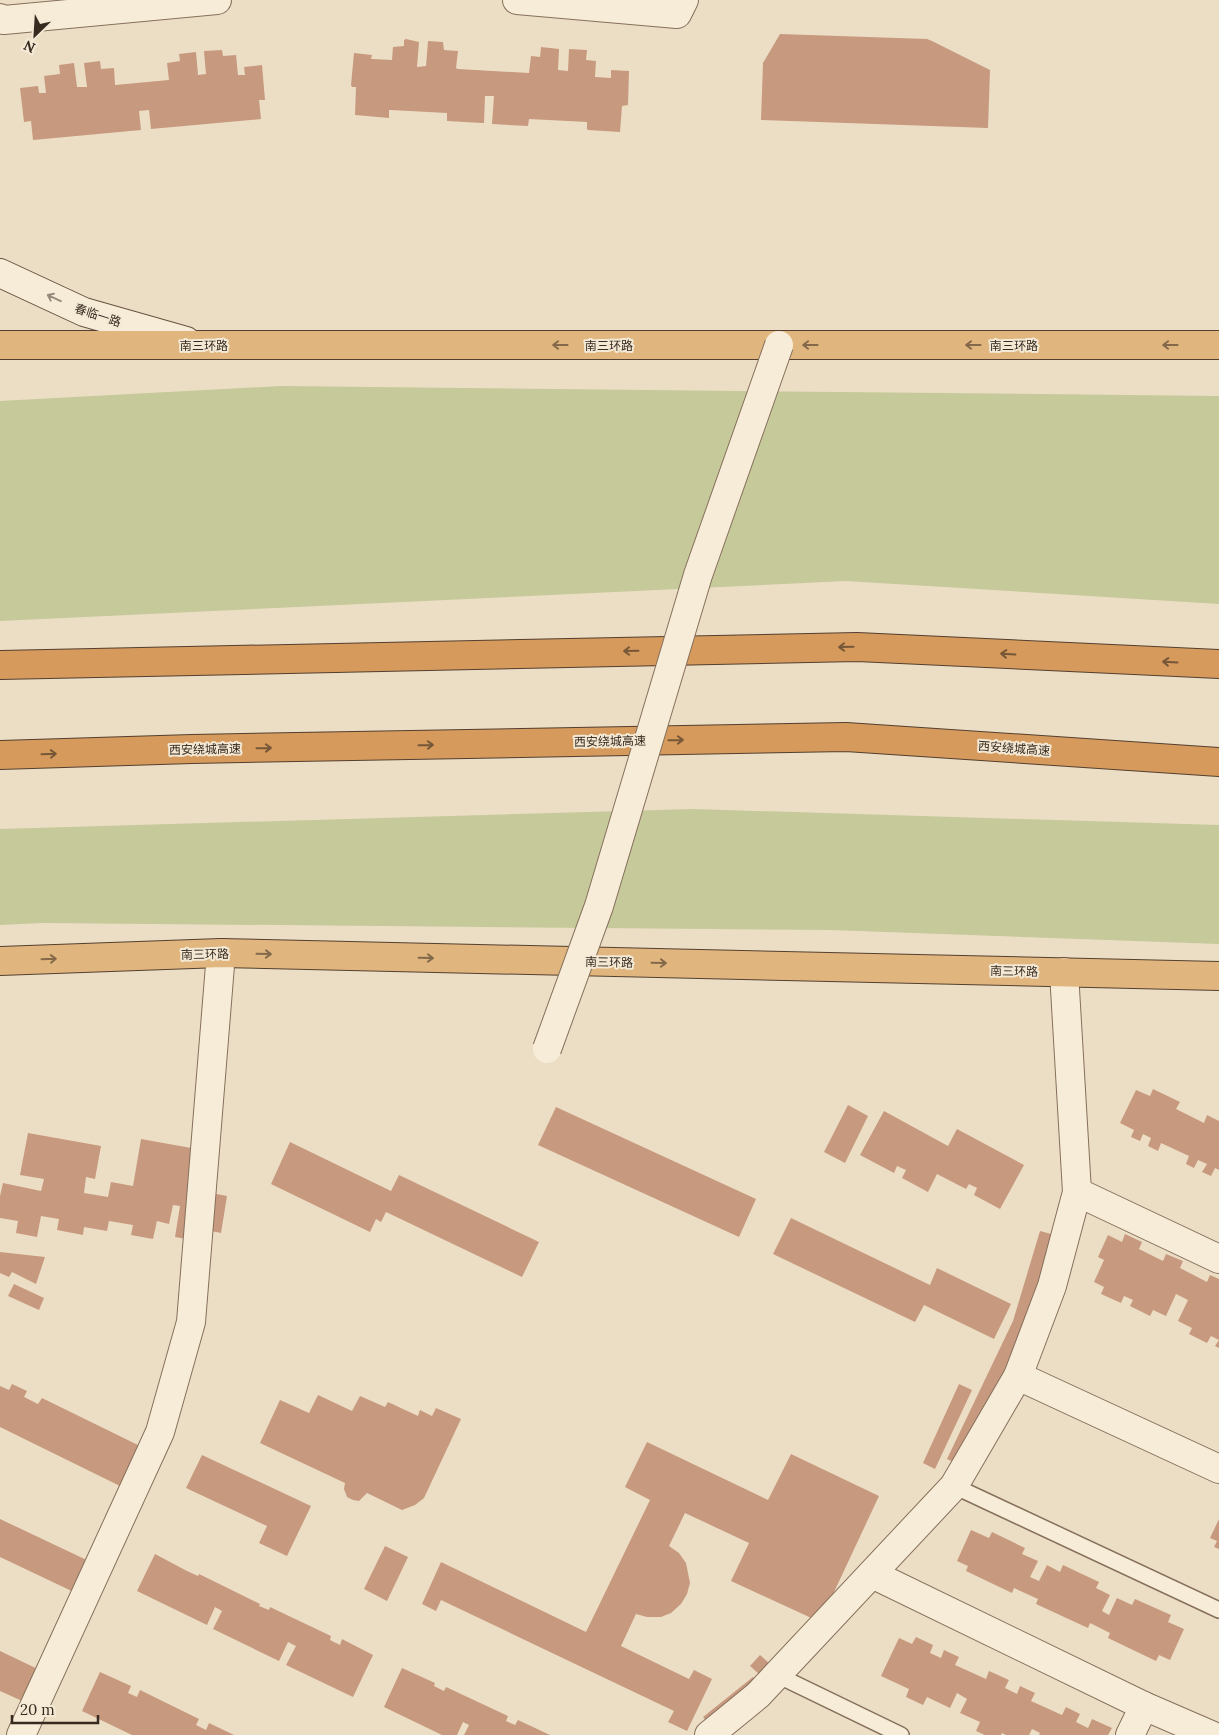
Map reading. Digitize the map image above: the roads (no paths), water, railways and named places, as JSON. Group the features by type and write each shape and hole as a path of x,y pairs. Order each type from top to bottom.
{"highway":[{"name":"南三环路","path":"0,345 1219,345"},
{"path":"0,665 857,647 1219,664"},
{"name":"西安绕城高速","path":"0,755 202,749 846,737 1219,762"},
{"name":"南三环路","path":"0,961 221,953 1219,976"}],"street":[{"path":"6,13 217,0"},
{"path":"517,0 678,14 684,0"},
{"name":"春临一路","path":"0,273 84,312 200,345"},
{"path":"546,1049 600,906 698,575 778,345"},
{"path":"21,1735 160,1432 192,1322 221,953"},
{"path":"709,1735 758,1696 954,1486 1018,1376 1052,1286 1076,1192 1064,972"},
{"path":"1076,1192 1219,1258"},
{"path":"1018,1376 1219,1469"},
{"path":"872,1574 1144,1706 1211,1735"},
{"path":"1130,1735 1144,1706"}],"lane":[{"path":"954,1486 1219,1610"},
{"path":"777,1675 901,1735"}]}
